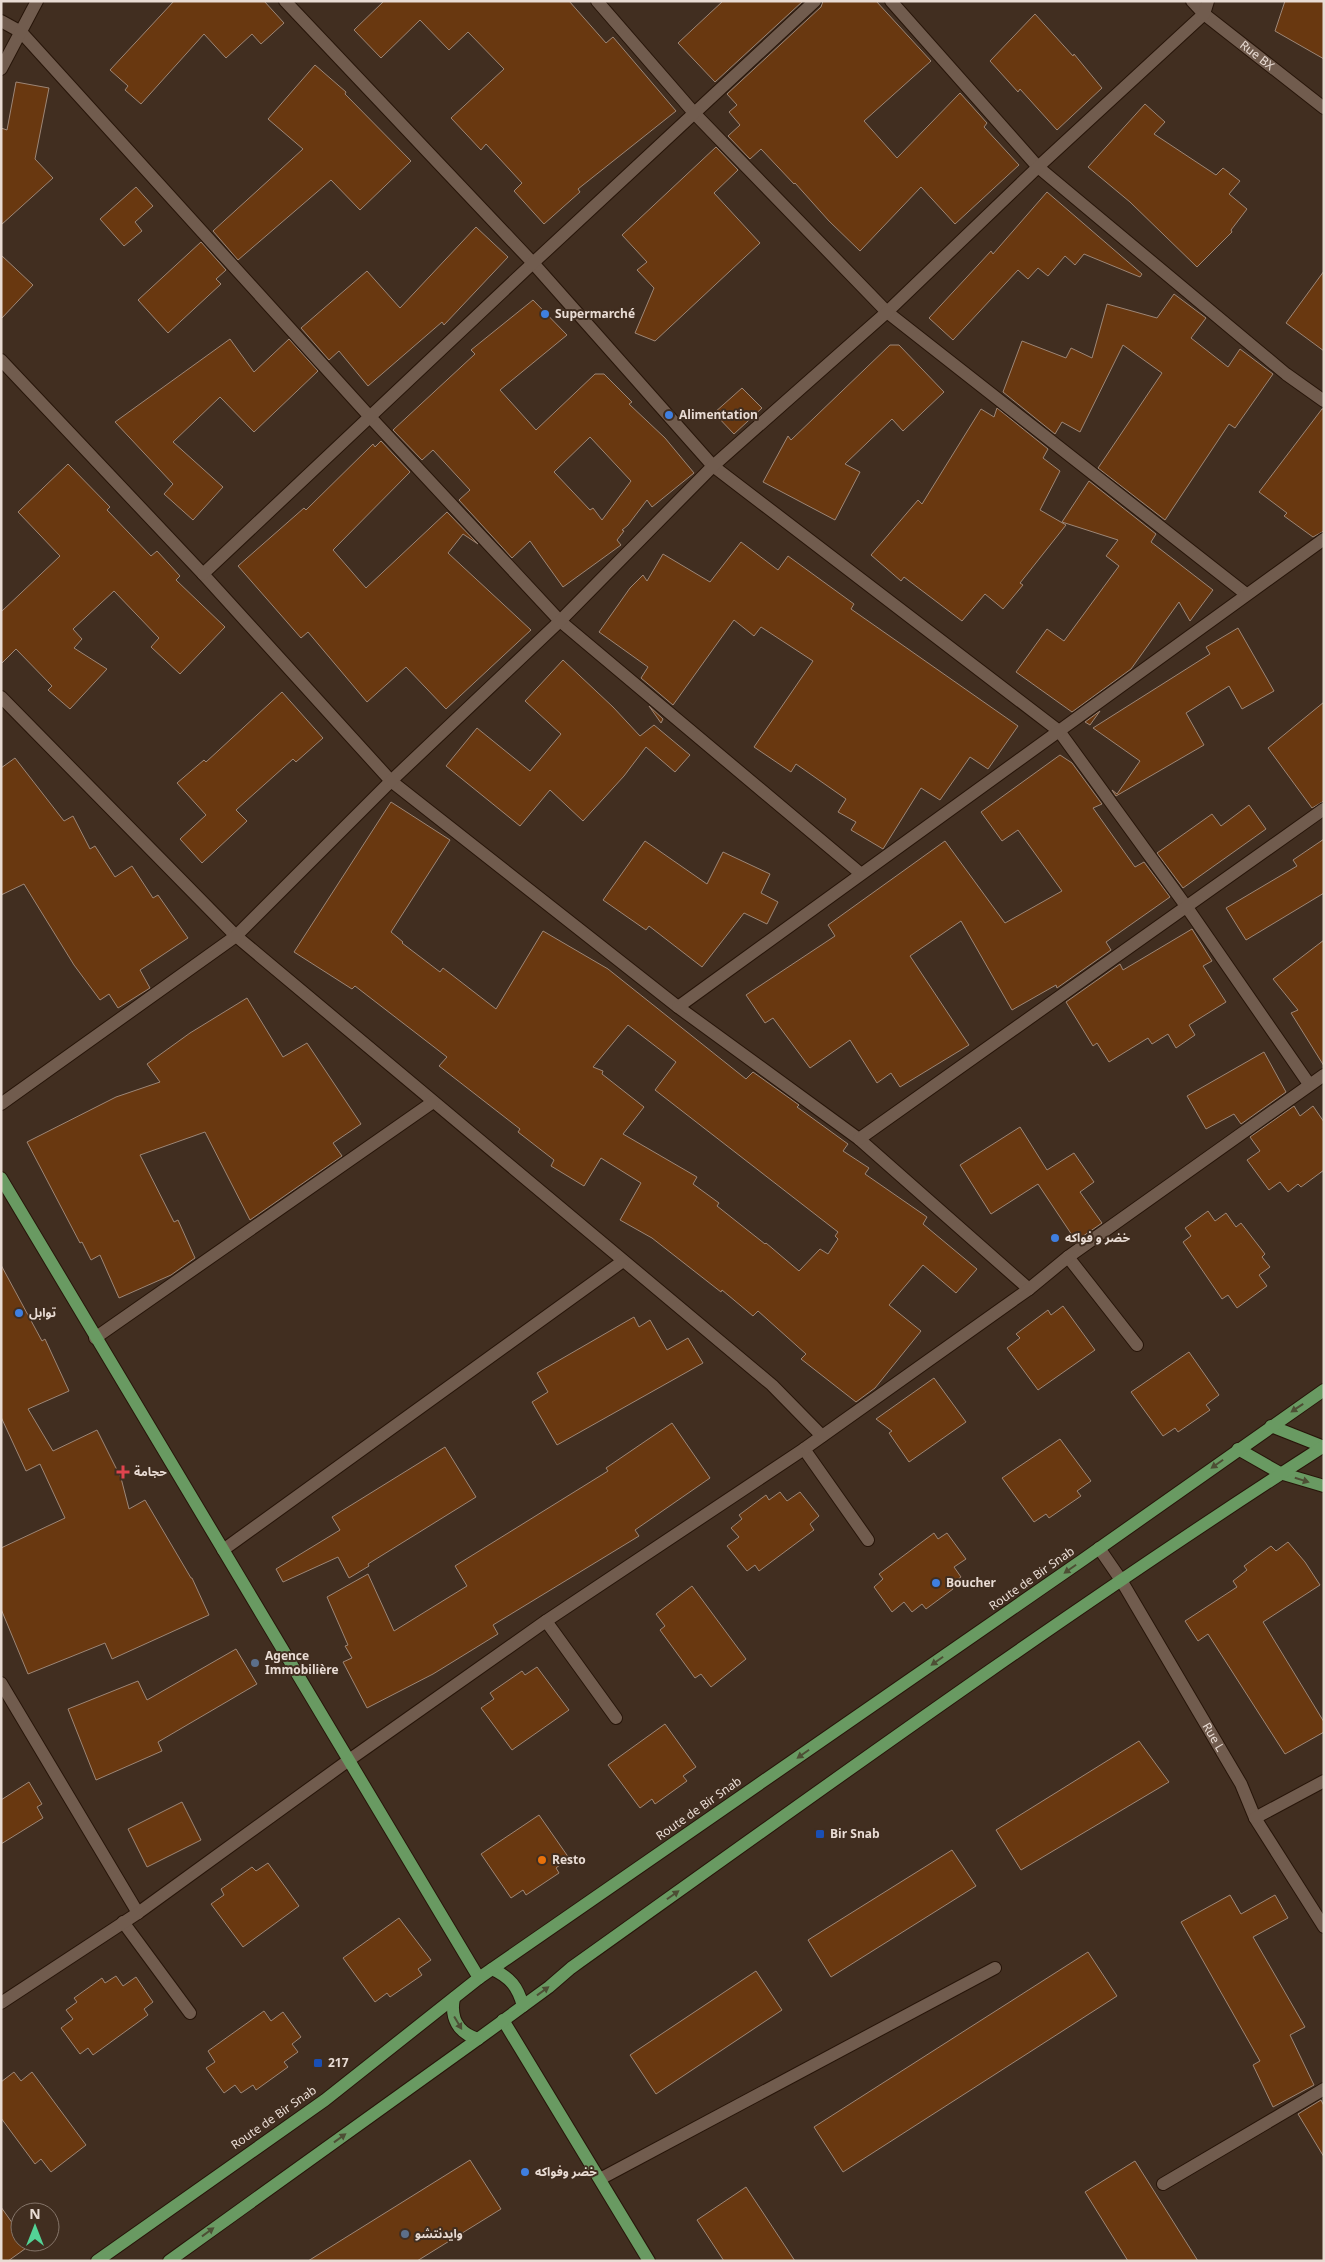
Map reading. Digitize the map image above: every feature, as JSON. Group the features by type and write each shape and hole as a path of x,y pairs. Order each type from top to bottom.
{"main road":[{"path":"1,1178 479,1978"},
{"name":"Route de Bir Snab","path":"97,2261 325,2100 479,1978 1324,1390"},
{"path":"1271,1426 1323,1446"},
{"path":"168,2261 478,2039 571,1968 897,1736 1122,1580 1323,1446"},
{"path":"1238,1449 1280,1473 1324,1486"},
{"path":"492,1969 504,1974 513,1983 520,1994 523,2006"},
{"path":"454,1998 452,2009 454,2019 459,2028 468,2036 478,2039"},
{"path":"503,2020 649,2261"}],"street":[{"path":"1,69 37,1"},
{"path":"285,1 533,262 713,466 1059,731 1186,906 1309,1084"},
{"path":"597,1 695,114 887,312 1246,594"},
{"path":"203,574 533,262 815,1"},
{"path":"891,1 1038,167 1286,374 1324,401"},
{"name":"Rue BX","path":"1192,1 1206,7 1324,108"},
{"path":"1,1104 236,936 392,780 560,622 713,466 887,312 1206,7"},
{"path":"1,21 21,32 370,418 560,622 860,873"},
{"path":"1,360 203,574 392,780 678,1007 859,1139 1029,1289"},
{"path":"678,1007 860,873 1324,539"},
{"path":"1,697 236,936 772,1385 822,1436"},
{"path":"859,1139 1324,809"},
{"path":"1,2003 138,1913 349,1760 546,1622 804,1449 1029,1289 1068,1257 1324,1074"},
{"path":"95,1338 433,1102"},
{"path":"1068,1257 1137,1345"},
{"path":"222,1550 623,1260"},
{"path":"804,1449 868,1540"},
{"name":"Rue L","path":"1099,1548 1122,1580 1242,1784 1255,1818 1324,1927"},
{"path":"546,1622 616,1718"},
{"path":"1,1683 138,1913"},
{"path":"1255,1818 1324,1781"},
{"path":"123,1922 190,2013"},
{"path":"600,2179 995,1968"},
{"path":"1163,2184 1324,2089"}],"building":[{"path":"174,1 264,1 284,23 261,44 252,34 226,58 204,34 141,104 125,90 128,86 110,70"},
{"path":"384,1 569,1 606,43 613,37 676,111 578,189 580,192 544,224 514,191 522,183 486,144 481,150 451,118 504,69 468,32 449,50 420,20 381,58 354,30"},
{"path":"723,1 803,1 715,82 678,43"},
{"path":"823,1 876,1 931,61 864,121 897,158 960,93 987,123 984,127 1019,165 955,224 921,187 860,251 761,149 750,159 728,136 740,125 729,112 737,105 727,94 821,7"},
{"path":"1285,1 1324,1 1324,59 1275,31"},
{"path":"1035,14 1073,56 1074,54 1102,88 1057,130 1020,89 1018,92 990,61"},
{"path":"315,65 346,92 345,94 411,161 360,210 331,180 238,260 213,231 303,149 268,119"},
{"path":"16,82 49,88 35,159 53,178 1,225 1,128 7,130"},
{"path":"1145,104 1165,122 1154,134 1216,175 1223,168 1240,181 1229,194 1247,209 1231,230 1232,232 1197,267 1130,202 1088,167"},
{"path":"716,147 738,170 714,193 760,243 655,341 635,333 654,288 637,270 647,262 622,235"},
{"path":"136,187 153,206 135,222 142,231 124,246 100,219"},
{"path":"1047,192 1142,274 1140,277 1084,254 1075,265 1065,256 1048,276 1038,268 1028,279 1018,270 953,340 929,318 991,251 993,254"},
{"path":"476,227 508,257 444,325 442,322 368,386 339,351 329,360 301,328 367,271 400,308"},
{"path":"201,242 226,270 216,279 221,284 168,333 138,300"},
{"path":"1,255 33,285 1,319"},
{"path":"1324,271 1324,351 1286,323"},
{"path":"1174,294 1206,318 1191,338 1228,367 1240,349 1273,374 1235,428 1229,424 1165,520 1098,468 1162,373 1123,345 1080,432 1062,422 1055,434 1003,392 1022,341 1066,358 1071,348 1092,358 1107,304 1157,318"},
{"path":"533,300 567,335 500,390 536,430 595,374 604,374 632,402 629,404 665,438 694,473 652,507 647,500 622,530 624,531 617,540 621,545 563,587 530,541 512,558 459,500 470,490 433,450 422,460 393,430 475,354 471,350","holes":["590,437 631,481 602,520 593,508 590,510 554,472"]},
{"path":"230,339 254,372 289,339 318,371 254,432 220,397 173,442 223,487 193,520 164,494 173,484 115,422"},
{"path":"890,345 899,345 944,392 903,431 892,419 845,464 860,472 835,520 763,482 788,436 791,440"},
{"path":"742,388 762,408 734,434 714,413"},
{"path":"997,408 1048,449 1043,458 1060,471 1040,510 1066,525 1020,583 1023,585 1003,609 985,594 962,621 904,577 901,581 871,555 918,500 922,504 981,409 994,417"},
{"path":"1322,409 1324,409 1324,531 1313,537 1284,516 1287,513 1259,492"},
{"path":"381,441 410,472 333,550 366,588 447,512 478,544 463,534 448,553 531,630 446,709 406,667 367,702 308,632 301,638 238,566 304,508 306,510 373,444 375,447"},
{"path":"68,464 110,507 107,510 151,556 157,551 180,576 176,580 225,627 180,674 151,647 159,638 114,591 73,629 82,639 74,648 107,669 70,709 48,690 52,686 16,649 1,664 1,612 60,556 18,512"},
{"path":"1089,481 1156,534 1151,542 1213,590 1190,621 1179,602 1131,669 1072,712 1016,672 1047,629 1064,641 1119,566 1106,556 1118,540 1062,522"},
{"path":"741,542 778,570 788,556 854,604 851,609 1018,726 988,769 970,757 940,800 921,788 883,849 851,830 856,822 838,812 846,799 796,764 791,772 754,747 813,661 761,627 754,636 734,620 673,705 641,678 648,667 599,632 630,588 643,575 647,581 663,554 710,582"},
{"path":"1238,628 1274,691 1242,709 1229,686 1186,713 1204,745 1116,796 1112,790 1117,794 1140,761 1093,728 1210,654 1206,647"},
{"path":"563,660 613,707 640,736 654,725 690,755 675,772 646,747 624,776 583,821 550,790 520,826 446,766 477,728 530,771 561,734 525,701"},
{"path":"282,692 323,738 296,762 293,759 236,810 247,821 202,863 180,839 206,815 177,783 204,760 206,762"},
{"path":"1324,702 1324,801 1312,808 1268,748"},
{"path":"649,706 663,719 661,723"},
{"path":"1100,711 1090,725 1085,722"},
{"path":"1060,755 1072,763 1102,804 1093,808 1135,867 1144,862 1170,897 1106,942 1111,950 1057,988 1056,985 1012,1010 961,921 910,956 969,1045 900,1087 891,1073 877,1083 850,1040 810,1068 773,1018 765,1023 746,995 835,936 828,925 945,841 1005,923 1062,891 1018,830 1002,841 981,812"},
{"path":"15,758 64,821 73,816 90,849 95,846 115,877 132,866 153,898 158,895 188,938 140,970 150,988 118,1008 109,994 100,1000 74,965 24,884 1,895 1,768"},
{"path":"391,802 450,840 391,932 402,943 440,972 443,968 496,1009 543,931 608,969 746,1079 753,1072 799,1105 797,1107 848,1144 843,1151 869,1168 865,1174 927,1217 923,1224 977,1269 956,1293 923,1265 889,1305 921,1331 875,1388 856,1402 801,1359 806,1354 758,1311 753,1316 722,1290 721,1292 652,1238 620,1220 641,1183 601,1158 584,1186 551,1166 554,1160 518,1132 520,1129 439,1066 447,1057 355,986 352,989 294,952","holes":["628,1025 676,1062 655,1090 838,1232 835,1236 838,1239 828,1254 820,1249 799,1271 717,1206 719,1203 693,1184 697,1177 623,1134 644,1107 602,1074 603,1071 593,1067"]},
{"path":"1249,805 1266,829 1183,888 1157,853 1212,814 1221,826"},
{"path":"1324,839 1324,893 1246,940 1226,908 1297,866 1293,860"},
{"path":"645,841 707,884 723,852 770,874 761,893 778,902 767,924 744,913 702,967 649,926 646,930 603,900"},
{"path":"1192,929 1212,961 1203,966 1226,1002 1189,1025 1195,1035 1176,1048 1168,1034 1152,1044 1148,1038 1109,1062 1097,1043 1093,1046 1066,1002 1120,964 1123,970"},
{"path":"1324,940 1324,1066 1291,1013 1298,1010 1273,979"},
{"path":"247,998 283,1057 307,1043 361,1124 333,1143 342,1156 250,1220 205,1132 140,1155 174,1222 178,1220 195,1258 171,1275 119,1298 100,1255 91,1260 82,1242 80,1243 27,1142 116,1097 160,1082 147,1064 190,1033"},
{"path":"1264,1052 1286,1092 1241,1124 1234,1114 1206,1129 1187,1096"},
{"path":"1294,1106 1300,1116 1313,1106 1324,1122 1324,1170 1301,1187 1298,1184 1288,1192 1280,1182 1269,1190 1247,1160 1260,1151 1250,1137"},
{"path":"1020,1127 1047,1170 1074,1153 1094,1182 1080,1192 1102,1223 1076,1241 1038,1184 991,1214 960,1165"},
{"path":"1208,1211 1215,1221 1226,1213 1236,1227 1241,1223 1265,1254 1262,1257 1270,1267 1259,1275 1267,1286 1237,1308 1228,1295 1222,1299 1183,1242 1191,1236 1185,1228"},
{"path":"1,1265 42,1341 45,1339 69,1391 28,1409 53,1451 97,1430 121,1478 129,1509 145,1500 192,1578 209,1615 112,1659 105,1643 28,1674 1,1609 1,1548 65,1518 40,1464 26,1471 1,1417"},
{"path":"1063,1306 1095,1350 1038,1390 1007,1348 1020,1338 1016,1334 1048,1310 1051,1315"},
{"path":"634,1317 639,1327 650,1320 667,1350 688,1338 703,1363 557,1445 532,1402 548,1392 537,1373"},
{"path":"1189,1352 1219,1395 1206,1405 1210,1410 1178,1432 1175,1428 1163,1436 1131,1392"},
{"path":"934,1378 966,1422 909,1462 889,1433 892,1431 876,1419"},
{"path":"672,1423 710,1478 635,1530 639,1536 493,1625 498,1634 433,1674 367,1708 343,1662 352,1658 345,1646 348,1645 327,1597 368,1574 394,1631 467,1586 455,1566 608,1471 606,1468"},
{"path":"1060,1439 1091,1481 1077,1491 1081,1496 1049,1518 1046,1514 1034,1522 1002,1478"},
{"path":"445,1447 476,1497 368,1564 369,1566 349,1578 338,1557 283,1582 276,1569 340,1530 332,1517"},
{"path":"780,1492 787,1501 800,1492 819,1516 810,1524 814,1530 759,1571 755,1565 747,1571 727,1546 739,1537 731,1528 742,1519 739,1515 766,1495 769,1500"},
{"path":"934,1533 938,1539 947,1533 966,1559 954,1567 961,1577 950,1585 953,1589 926,1609 922,1604 912,1612 904,1602 892,1612 874,1587 883,1579 879,1574"},
{"path":"1288,1542 1305,1562 1320,1585 1263,1622 1324,1722 1324,1732 1285,1754 1208,1634 1198,1641 1185,1621 1237,1587 1233,1581 1247,1570 1244,1566 1271,1546 1276,1551"},
{"path":"692,1586 746,1659 711,1687 701,1674 695,1678 660,1630 665,1626 656,1614"},
{"path":"236,1649 257,1684 158,1742 162,1751 96,1780 68,1709 138,1681 147,1700"},
{"path":"537,1667 569,1710 512,1750 481,1708 494,1699 490,1693 522,1671 525,1675"},
{"path":"665,1724 696,1767 683,1776 687,1781 655,1804 652,1799 640,1808 608,1765"},
{"path":"1139,1741 1169,1782 1021,1870 996,1830"},
{"path":"29,1782 42,1804 37,1807 43,1818 1,1844 1,1800"},
{"path":"182,1802 201,1840 147,1867 128,1829"},
{"path":"539,1815 569,1858 556,1868 559,1873 526,1895 523,1890 511,1898 481,1854"},
{"path":"952,1850 976,1886 831,1977 808,1940"},
{"path":"268,1863 299,1906 243,1947 211,1904 224,1895 221,1889 252,1867 256,1871"},
{"path":"1230,1895 1241,1914 1275,1895 1288,1918 1253,1937 1305,2027 1290,2035 1314,2085 1273,2107 1253,2065 1260,2061 1181,1922"},
{"path":"399,1918 431,1960 418,1969 422,1975 390,1997 387,1993 375,2002 343,1958"},
{"path":"1088,1952 1117,1996 843,2172 814,2127"},
{"path":"756,1971 782,2010 656,2094 630,2055"},
{"path":"116,1976 123,1986 136,1977 153,2002 144,2009 148,2015 93,2055 88,2048 80,2054 61,2028 73,2019 66,2010 77,2002 74,1998 102,1978 105,1983"},
{"path":"264,2011 271,2021 283,2012 301,2037 292,2044 298,2052 284,2062 288,2067 256,2090 253,2085 241,2093 235,2085 224,2093 206,2068 215,2062 208,2051"},
{"path":"14,2072 21,2081 32,2072 86,2145 51,2172 41,2159 35,2164 1,2118 1,2082"},
{"path":"1321,2100 1324,2106 1324,2157 1298,2114"},
{"name":"وايدنتشو","path":"470,2160 501,2209 417,2261 308,2261"},
{"path":"1135,2161 1198,2261 1128,2261 1085,2192"},
{"path":"746,2187 795,2261 724,2261 697,2220"},
{"path":"1,2207 10,2220 10,2252 21,2252 8,2261 1,2261"}],"place":[{"name":"Supermarché","path":"545,314"},
{"name":"Alimentation","path":"669,415"},
{"name":"خضر و فواكه","path":"1055,1238"},
{"name":"توابل","path":"19,1313"},
{"name":"حجامة","path":"123,1472"},
{"name":"Boucher","path":"936,1583"},
{"name":"Agence Immobilière","path":"255,1663"},
{"name":"Bir Snab","path":"820,1834"},
{"name":"Resto","path":"542,1860"},
{"name":"217","path":"318,2063"},
{"name":"خضر وفواكه","path":"525,2172"},
{"name":"وايدنتشو","path":"405,2234"}]}
